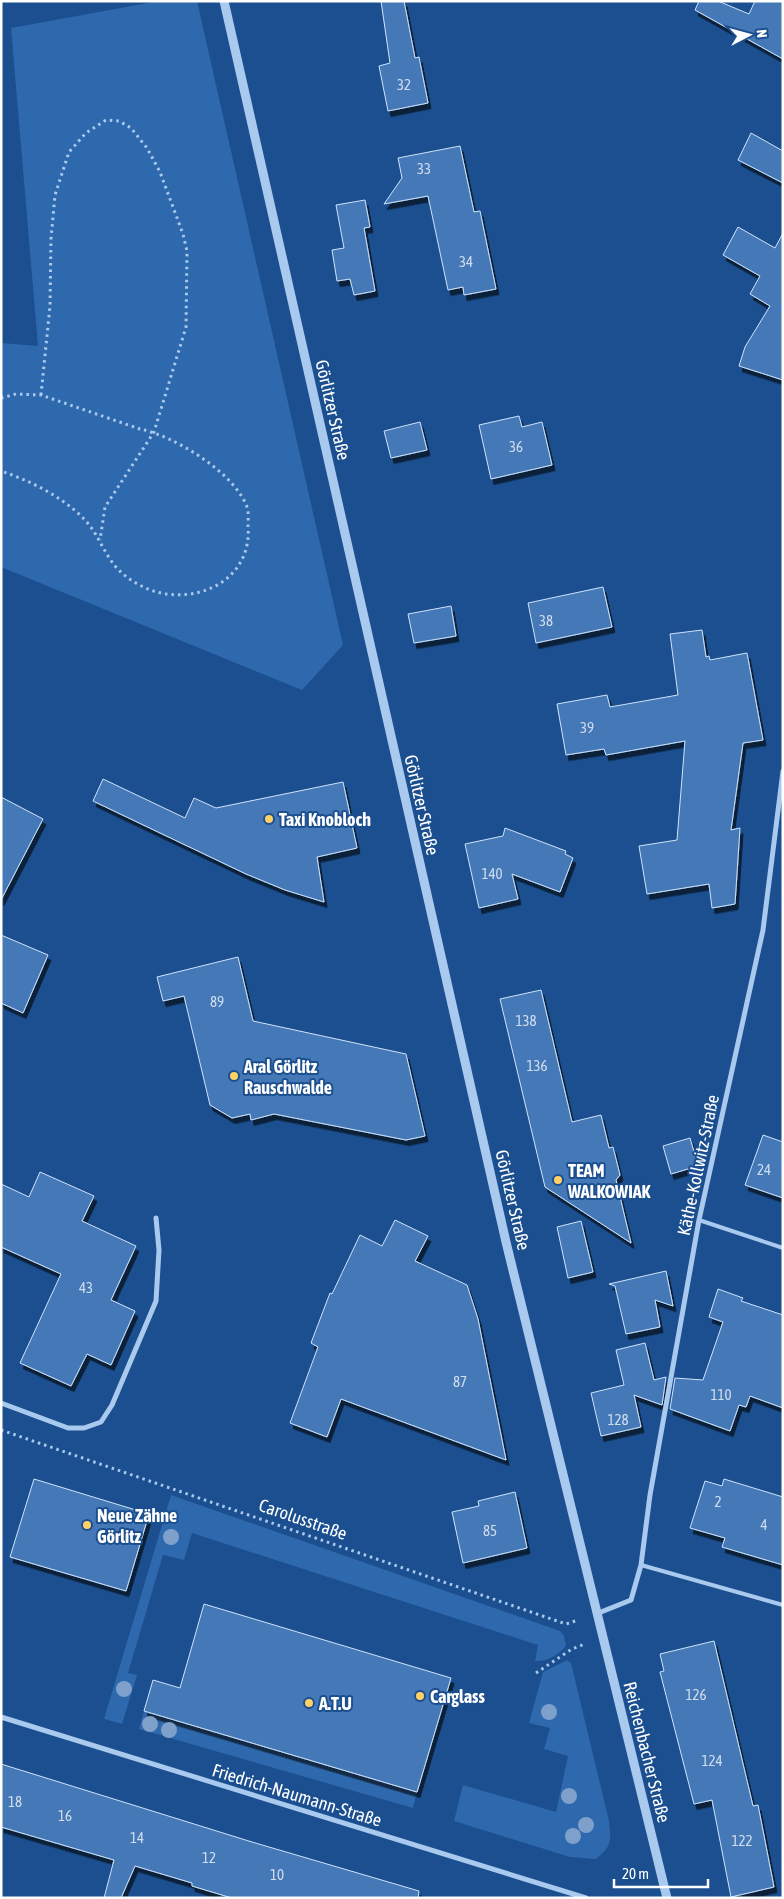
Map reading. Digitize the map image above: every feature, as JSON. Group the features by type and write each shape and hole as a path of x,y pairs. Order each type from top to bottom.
{"street":[{"name":"Görlitzer Straße","path":"224,1 503,1232 596,1614"},
{"name":"Käthe-Kollwitz-Straße","path":"596,1614 631,1600 641,1565 650,1495 699,1220 763,930 783,771"},
{"path":"1,1403 68,1428 84,1428 101,1422 112,1405 156,1301 159,1250 156,1218"},
{"name":"Reichenbacher Straße","path":"596,1614 667,1898"},
{"name":"Friedrich-Naumann-Straße","path":"1,1718 586,1898"}],"lane":[{"path":"699,1220 783,1248"},
{"path":"641,1565 783,1605"}],"path":[{"path":"41,395 50,306 51,239 55,195 69,152 86,133 106,120 119,120 132,128 147,148 160,172 183,234 187,251 186,327 154,432 105,507 100,540"},
{"path":"1,398 16,394 41,395 140,429 154,432 216,467 232,485 247,507 249,537 245,557 233,574 219,585 193,592 166,594 148,589 129,579 112,562 100,540 85,520 64,503 23,478 1,471"},
{"name":"Carolusstraße","path":"1,1430 566,1624 596,1614"},
{"path":"536,1673 572,1649 602,1639"}],"shaded area":[{"path":"159,1 197,1 343,645 302,690 1,567 1,343 38,346 11,28"},
{"path":"171,1495 560,1631 564,1636 566,1646 552,1657 535,1661 538,1645 192,1533 184,1560 163,1555 128,1673 137,1675 122,1724 104,1719"},
{"path":"567,1660 571,1663 609,1821 608,1847 596,1859 570,1857 454,1821 463,1785 556,1812 568,1756 544,1749 550,1728 529,1723 543,1672"},
{"path":"144,1711 417,1792 413,1808 139,1729"}],"building":[{"path":"381,1 404,1 415,58 419,57 428,103 388,111 379,66 390,63"},
{"path":"699,1 718,1 749,14 755,1 783,1 783,59 695,10"},
{"path":"751,133 783,151 783,183 738,160"},
{"path":"460,146 474,212 480,211 496,289 464,295 463,287 448,290 428,196 384,204 402,178 398,158"},
{"path":"365,200 370,227 364,228 375,291 354,295 350,279 337,281 332,250 344,248 336,205"},
{"path":"738,227 775,248 783,233 783,380 739,366 745,347 770,306 750,294 760,276 723,255"},
{"path":"519,416 522,427 542,422 552,465 491,479 479,425"},
{"path":"420,422 427,450 391,458 384,431"},
{"path":"603,587 612,627 536,643 528,603"},
{"path":"451,606 456,636 414,643 408,614"},
{"path":"702,630 706,657 709,656 710,660 747,653 763,740 743,743 731,830 740,828 735,904 712,908 709,884 647,894 639,846 677,840 685,741 606,755 604,749 566,755 557,704 607,695 610,707 678,695 670,634"},
{"path":"103,779 185,818 194,798 216,808 343,782 357,848 317,857 324,902 285,890 246,874 93,801"},
{"path":"1,797 43,819 1,900"},
{"path":"505,828 566,851 565,854 573,858 560,892 512,874 518,899 479,908 465,844 503,836"},
{"path":"1,935 48,955 23,1013 1,1003"},
{"path":"238,957 253,1021 406,1054 425,1136 406,1140 274,1114 251,1120 250,1114 232,1118 210,1105 184,996 163,1001 157,977"},
{"path":"541,990 572,1122 601,1115 609,1148 613,1147 620,1175 616,1180 631,1243 545,1187 500,999"},
{"path":"763,1135 783,1142 783,1198 745,1185"},
{"path":"690,1138 698,1166 671,1174 663,1146"},
{"path":"40,1172 94,1196 82,1221 136,1246 111,1300 135,1311 111,1365 87,1354 71,1386 20,1363 61,1274 1,1247 1,1184 29,1197"},
{"path":"395,1220 428,1236 415,1261 467,1285 478,1319 506,1460 341,1399 327,1437 290,1423 318,1347 311,1343 330,1293 332,1294 360,1235 382,1246"},
{"path":"581,1221 593,1272 568,1278 557,1227"},
{"path":"666,1271 673,1306 655,1300 660,1327 626,1334 615,1286 609,1284"},
{"path":"718,1289 743,1298 741,1301 783,1315 783,1408 750,1396 746,1407 739,1405 730,1431 670,1409 675,1378 703,1380 723,1322 709,1317"},
{"path":"645,1343 654,1380 666,1377 662,1405 634,1395 641,1427 601,1436 591,1393 624,1385 616,1350"},
{"path":"34,1479 149,1514 126,1591 10,1557"},
{"path":"724,1479 783,1497 783,1565 722,1547 725,1538 690,1528 705,1481 722,1486"},
{"path":"515,1492 527,1548 463,1563 452,1512 479,1506 478,1501"},
{"name":"A.T.U","path":"204,1604 451,1678 417,1792 144,1711 153,1680 180,1688"},
{"path":"714,1641 753,1806 758,1805 774,1887 731,1897 712,1800 694,1804 660,1672 664,1671 660,1654"},
{"path":"1,1764 252,1842 419,1891 418,1898 232,1898 192,1886 192,1883 135,1866 121,1898 104,1898 114,1860 1,1827"}],"place":[{"name":"Taxi Knobloch","path":"269,819"},
{"name":"Aral Görlitz Rauschwalde","path":"234,1076"},
{"name":"TEAM WALKOWIAK","path":"558,1180"},
{"name":"Neue Zähne Görlitz","path":"87,1525"},
{"name":"Carglass","path":"420,1696"},
{"name":"A.T.U","path":"309,1703"}]}
